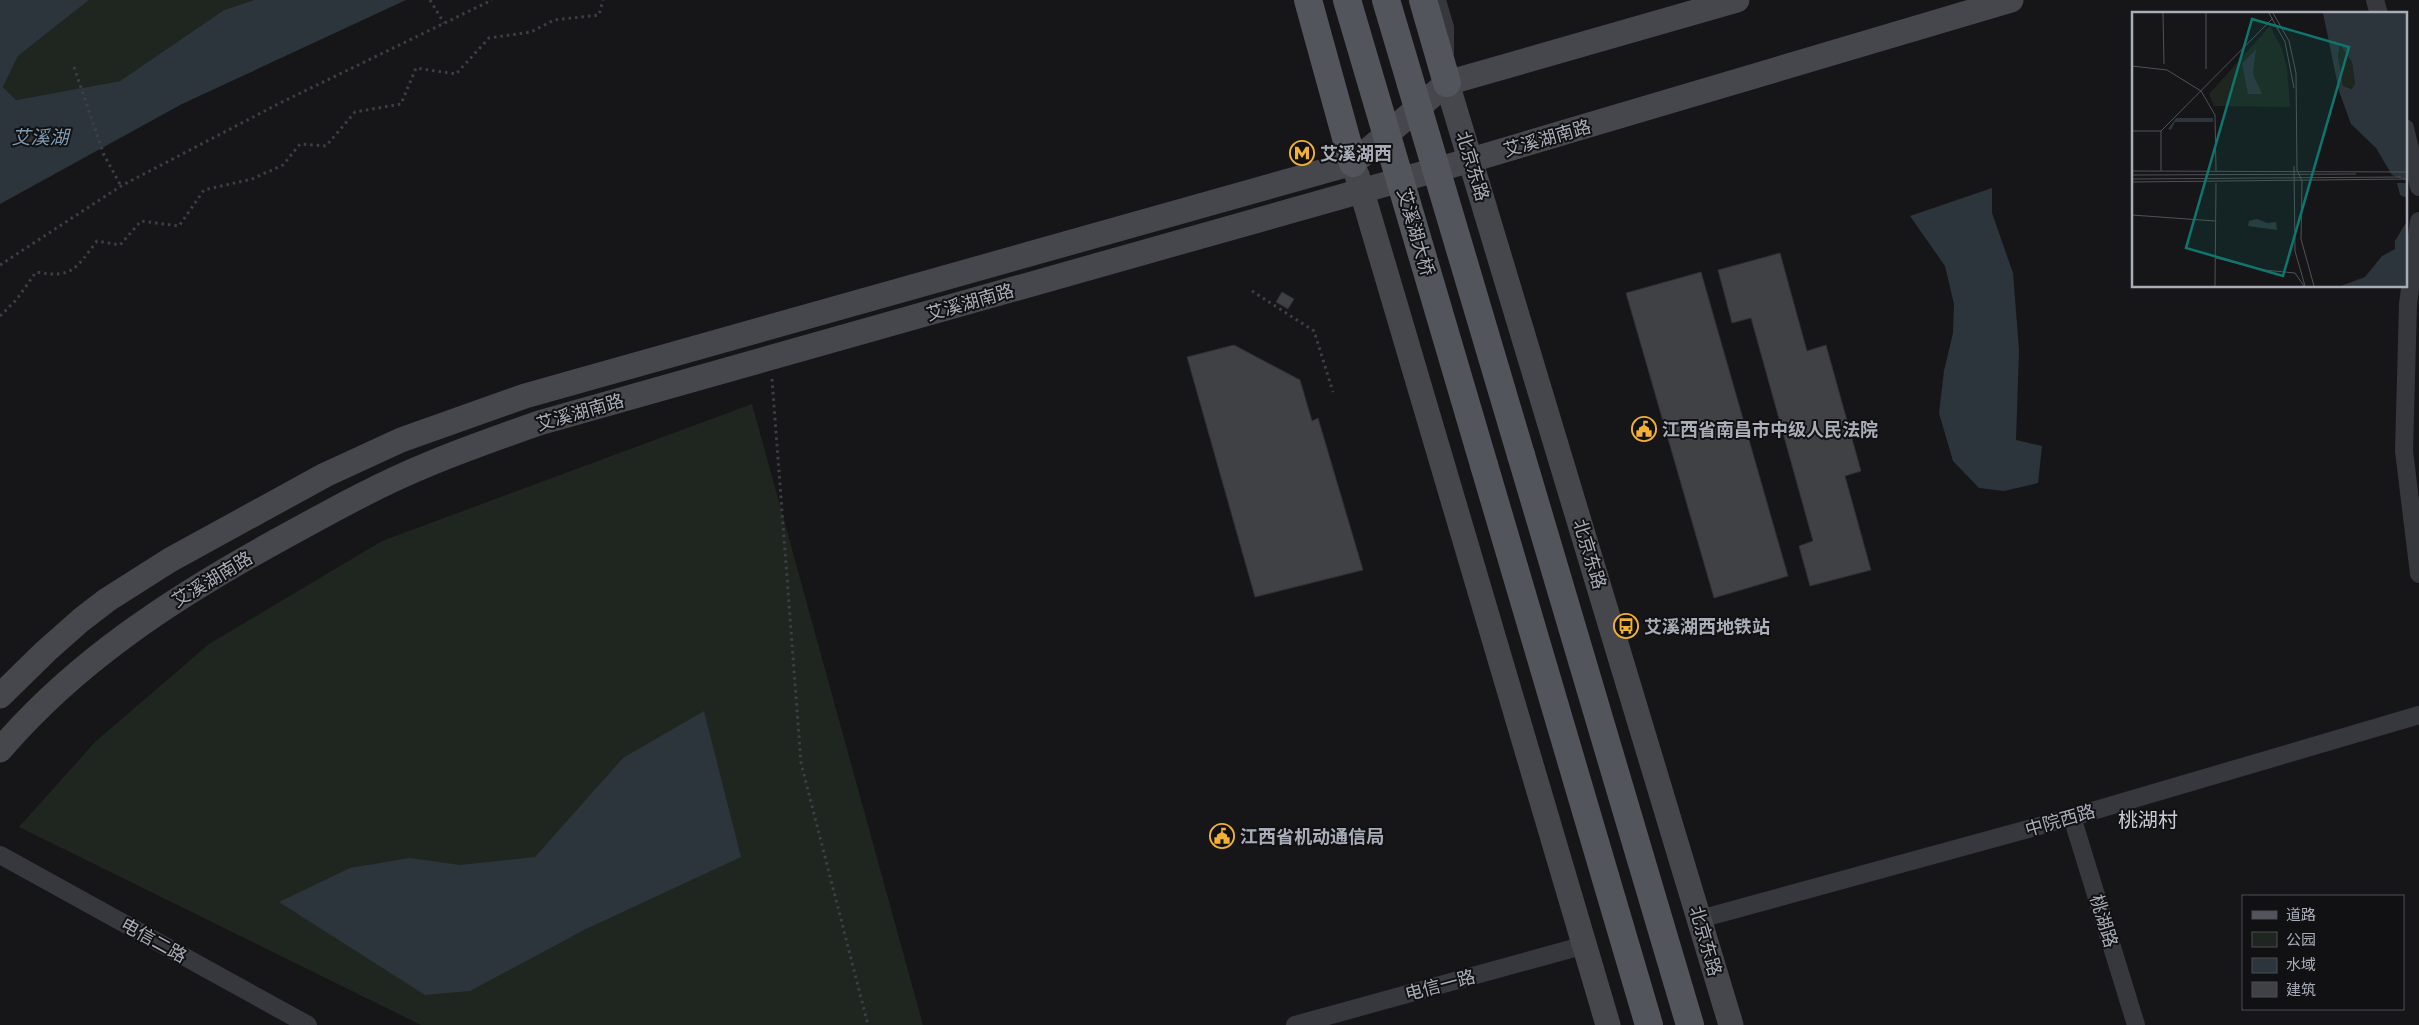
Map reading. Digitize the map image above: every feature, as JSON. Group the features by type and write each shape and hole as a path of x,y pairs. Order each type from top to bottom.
{"main road":[{"path":"1308,0 1353,163 1608,1025"},
{"name":"艾溪湖大桥","path":"1347,0 1649,1025"},
{"name":"艾溪湖大桥","path":"1386,0 1690,1025"},
{"path":"1422,0 1447,83"},
{"name":"艾溪湖南路","path":"0,696 46,651 107,600 170,560 254,513 325,475 401,440 525,396 1353,163 1447,83 1737,0"},
{"name":"艾溪湖南路","path":"0,750 44,701 131,630 231,566 336,508 427,465 539,423 1362,192 2010,0"},
{"name":"北京东路","path":"1447,83 1731,1025"}],"street":[{"path":"1300,0 1353,163"},
{"path":"1440,0 1448,27 1447,83"},
{"path":"2406,132 2419,187"},
{"path":"2419,221 2408,304 2404,451 2419,574"},
{"name":"中院西路","path":"1700,919 2072,817 2419,715"},
{"name":"桃湖路","path":"2072,817 2136,1025"},
{"name":"电信二路","path":"0,855 308,1025"},
{"name":"电信一路","path":"1295,1025 1585,945"}],"path":[{"path":"430,0 444,23"},
{"path":"0,265 121,186 280,103 492,0"},
{"path":"0,316 17,300 36,272 55,276 76,269 97,241 120,245 141,221 180,226 204,190 252,179 283,165 300,144 326,146 355,112 401,104 416,68 456,74 489,38 531,32 554,20 599,15 603,0"},
{"path":"74,67 104,155 121,186"},
{"path":"1252,291 1314,331 1333,392"},
{"path":"770,358 801,763 868,1025"}],"green space":[{"path":"89,0 254,0 224,10 120,81 16,100 3,87 18,56"},
{"path":"752,404 923,1025 421,1025 19,827 95,742 209,644 382,541"}],"water":[{"name":"艾溪湖","path":"0,0 89,0 18,56 3,87 16,100 120,81 224,10 254,0 406,0 182,104 0,204"},
{"path":"1992,188 1992,213 2013,273 2019,350 2016,440 2042,446 2038,483 2004,491 1979,488 1953,461 1939,413 1944,371 1953,333 1954,304 1945,266 1910,216"},
{"path":"704,711 741,857 586,929 470,991 425,995 279,902 350,868 410,858 460,865 535,857 623,758"}],"building":[{"path":"1780,253 1807,351 1826,345 1861,471 1845,476 1871,570 1810,586 1799,546 1813,541 1751,318 1732,323 1718,270"},
{"path":"1701,272 1788,576 1714,598 1626,293"},
{"path":"1282,292 1294,299 1288,309 1276,302"},
{"path":"1234,345 1300,380 1312,421 1318,418 1363,570 1255,597 1187,357"}],"place":[{"name":"艾溪湖西","path":"1302,153"},
{"name":"江西省南昌市中级人民法院","path":"1644,429"},
{"name":"艾溪湖西地铁站","path":"1626,626"},
{"name":"江西省机动通信局","path":"1222,836"}],"district":[{"name":"桃湖村","path":"2148,819"}]}
